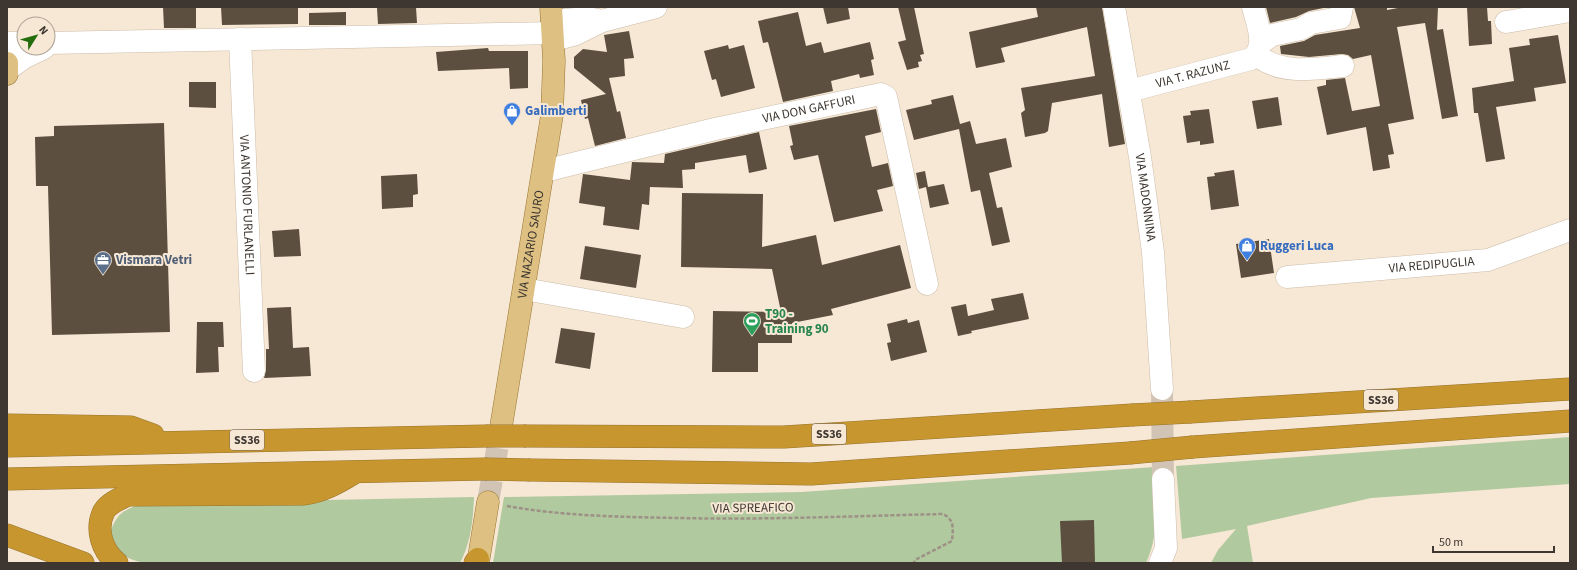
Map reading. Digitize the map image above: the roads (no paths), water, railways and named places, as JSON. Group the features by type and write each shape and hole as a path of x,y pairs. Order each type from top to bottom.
{"highway":[{"name":"SS36","path":"7,446 494,432 526,436 784,437 1570,389"},
{"path":"7,478 485,469 811,474 1130,453 1570,421"},
{"path":"7,425 132,427 173,441"},
{"path":"117,563 102,544 99,532 104,510 114,501 128,495 304,494 319,492 332,487 356,472"},
{"path":"7,534 83,563"}],"main road":[{"name":"VIA NAZARIO SAURO","path":"494,432 524,289 544,171 552,115 553,32"},
{"path":"477,562 488,502"}],"street":[{"path":"56,45 553,32 588,18 602,20 656,7"},
{"name":"VIA MADONNINA","path":"1114,7 1129,91 1153,252 1162,389"},
{"path":"1253,7 1259,49 1267,63 1278,66 1310,69 1343,66"},
{"name":"VIA T. RAZUNZ","path":"1129,91 1251,59 1272,35 1301,29 1311,23 1340,18 1342,7"},
{"path":"1506,22 1570,11"},
{"name":"VIA ANTONIO FURLANELLI","path":"240,39 254,371"},
{"path":"7,69 26,56"},
{"name":"VIA DON GAFFURI","path":"544,171 715,129 881,94 886,97 927,284"},
{"name":"VIA REDIPUGLIA","path":"1287,277 1488,260 1570,230"},
{"path":"524,289 683,317"},
{"path":"1160,563 1166,548 1162,479"}],"tunnel":[{"path":"1162,389 1163,479"},
{"path":"488,502 501,427"}],"place":[{"name":"Galimberti","path":"512,126"},
{"name":"Ruggeri Luca","path":"1247,261"},
{"name":"Vismara Vetri","path":"103,275"},
{"name":"T90 - Training 90","path":"752,336"}]}
